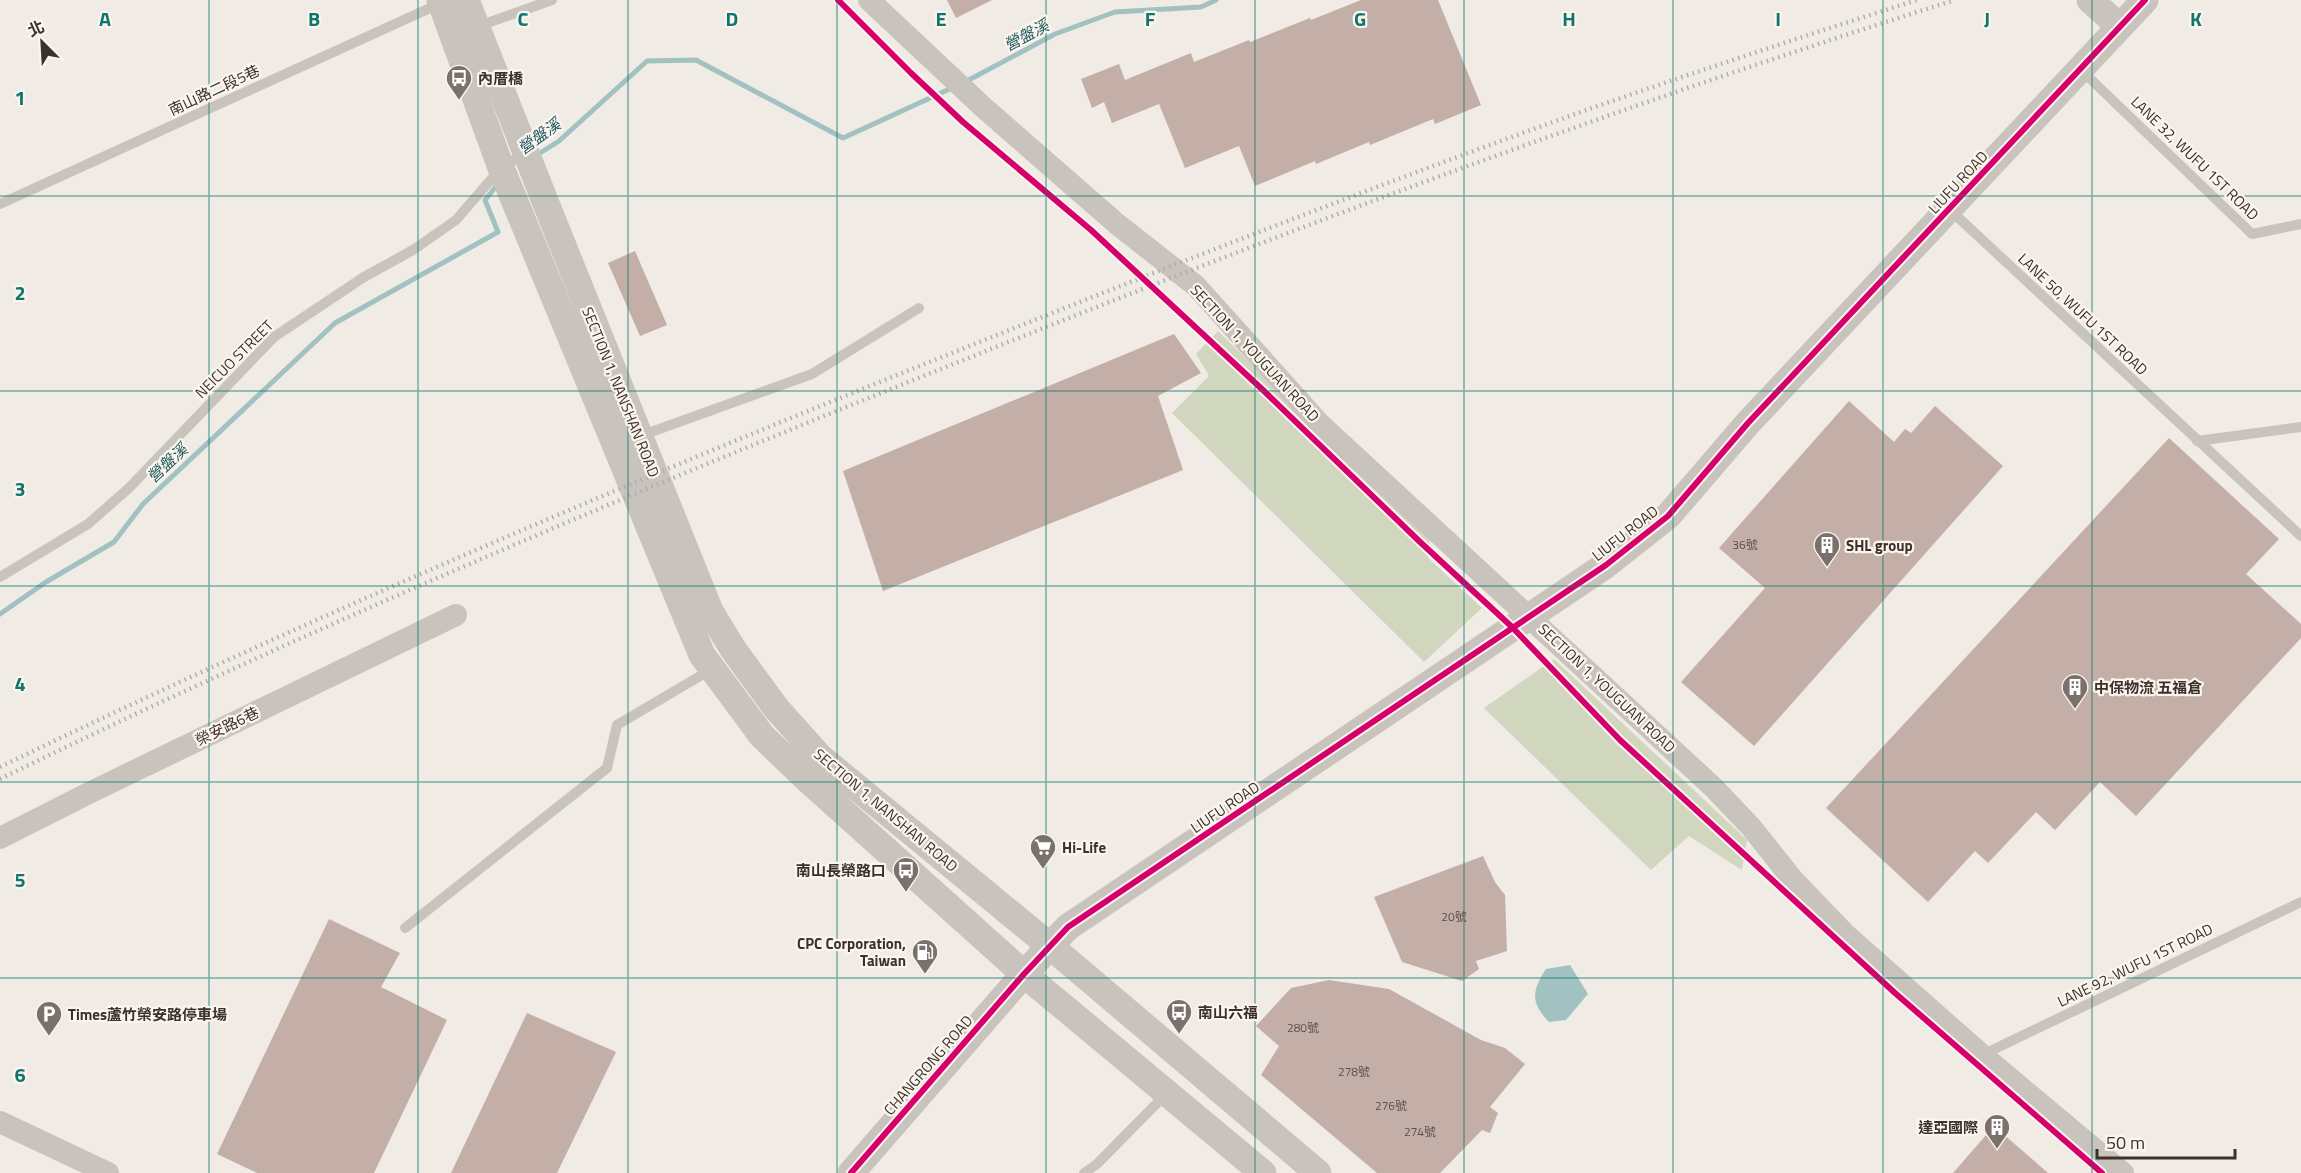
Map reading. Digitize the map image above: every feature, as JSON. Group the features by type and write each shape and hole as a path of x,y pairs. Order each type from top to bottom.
{"street":[{"name":"SECTION 1, YOUGUAN ROAD","path":"869,0 983,107 1117,224 1196,286 1320,424 1714,788 1751,827 1794,881 1845,934 1982,1055 2123,1173"},
{"path":"2090,0 2119,26"},
{"name":"LIUFU ROAD","path":"1024,974 1068,927 1605,565 1668,516 1748,423 2145,0"},
{"path":"449,1 477,27 526,155"},
{"path":"449,1 502,170"},
{"name":"SECTION 1, NANSHAN ROAD","path":"526,155 710,611 733,650 776,708 820,757 1050,946 1318,1173"},
{"name":"SECTION 1, NANSHAN ROAD","path":"502,170 702,656 762,736 1024,974 1263,1173"},
{"name":"榮安路6巷","path":"0,838 456,615"},
{"name":"CHANGRONG ROAD","path":"851,1173 1024,974"},
{"path":"0,1122 108,1173"}],"lane":[{"path":"477,27 552,0"},
{"name":"南山路二段5巷","path":"0,204 449,1"},
{"name":"LANE 32, WUFU 1ST ROAD","path":"2080,68 2252,234 2301,224"},
{"name":"NEICUO STREET","path":"0,577 88,524 129,488 274,337 364,278 413,250 456,220 502,170 526,155"},
{"name":"LANE 50, WUFU 1ST ROAD","path":"1949,209 2301,536"},
{"path":"639,437 812,374 919,308"},
{"path":"2197,441 2301,427"},
{"path":"405,928 607,768 617,725 712,669"},
{"name":"LANE 92, WUFU 1ST ROAD","path":"1982,1055 2301,902"},
{"path":"1084,1173 1097,1164 1168,1093"}],"green space":[{"path":"1218,331 1430,539 1428,558 1482,608 1424,662 1172,413 1209,376 1196,354"},
{"path":"1554,659 1747,840 1742,870 1689,836 1651,870 1484,708"}],"water":[{"path":"1570,965 1588,994 1566,1020 1549,1022 1536,1002 1538,983 1546,969"}],"building":[{"path":"947,0 992,0 956,18"},
{"path":"1361,0 1438,0 1481,105 1435,124 1433,119 1370,145 1369,142 1316,164 1315,161 1255,186 1239,146 1185,168 1159,104 1112,123 1104,102 1092,108 1081,79 1119,64 1125,80 1191,53 1194,62"},
{"path":"635,251 667,325 640,336 608,263"},
{"path":"1174,334 1201,373 1158,396 1183,470 883,591 843,471"},
{"name":"SHL group","path":"1849,401 1894,442 1905,429 1911,433 1935,406 2003,466 1754,746 1681,682 1765,588 1719,548"},
{"name":"中保物流 五福倉","path":"2169,438 2279,539 2246,574 2301,624 2301,638 2136,816 2100,782 2055,830 2036,812 1988,863 1975,851 1928,902 1826,808"},
{"path":"1483,856 1495,882 1505,895 1507,951 1476,961 1479,969 1462,981 1402,962 1374,897"},
{"path":"329,919 400,953 381,987 447,1020 374,1173 257,1173 217,1154"},
{"path":"1329,980 1389,989 1481,1040 1505,1048 1525,1064 1490,1107 1498,1113 1490,1133 1482,1130 1440,1173 1377,1173 1261,1075 1279,1046 1256,1026 1291,988"},
{"path":"527,1013 616,1052 557,1173 451,1173"},
{"name":"達亞國際","path":"1994,1126 2048,1173 1953,1173"}],"waterway":[{"name":"營盤溪","path":"965,82 1055,34 1115,12 1201,7 1216,0"},
{"name":"營盤溪","path":"537,155 559,141 647,61 696,60 843,138 954,87"},
{"name":"營盤溪","path":"0,614 46,582 114,542 143,504 335,323 498,232 485,200 498,184"}],"railway":[{"path":"0,767 232,658 467,554 585,503 942,357 1246,237 1476,150 1780,44 1917,0"},
{"path":"0,779 232,670 466,565 822,417 1066,319 1317,222 1571,129 1698,84 1955,0"}],"cycle path":[{"path":"838,0 963,122 1091,230 1264,391 1419,541 1512,627 1620,740 1895,993 2102,1173"},
{"path":"851,1173 1024,974 1068,927 1606,565 1668,516 1748,423 2145,0"}],"place":[{"name":"內厝橋","path":"459,101"},
{"name":"SHL group","path":"1827,568"},
{"name":"中保物流 五福倉","path":"2075,710"},
{"name":"Hi-Life","path":"1043,870"},
{"name":"南山長榮路口","path":"906,893"},
{"name":"CPC Corporation, Taiwan","path":"925,975"},
{"name":"南山六福","path":"1179,1035"},
{"name":"Times蘆竹榮安路停車場","path":"49,1037"},
{"name":"達亞國際","path":"1997,1150"}]}
